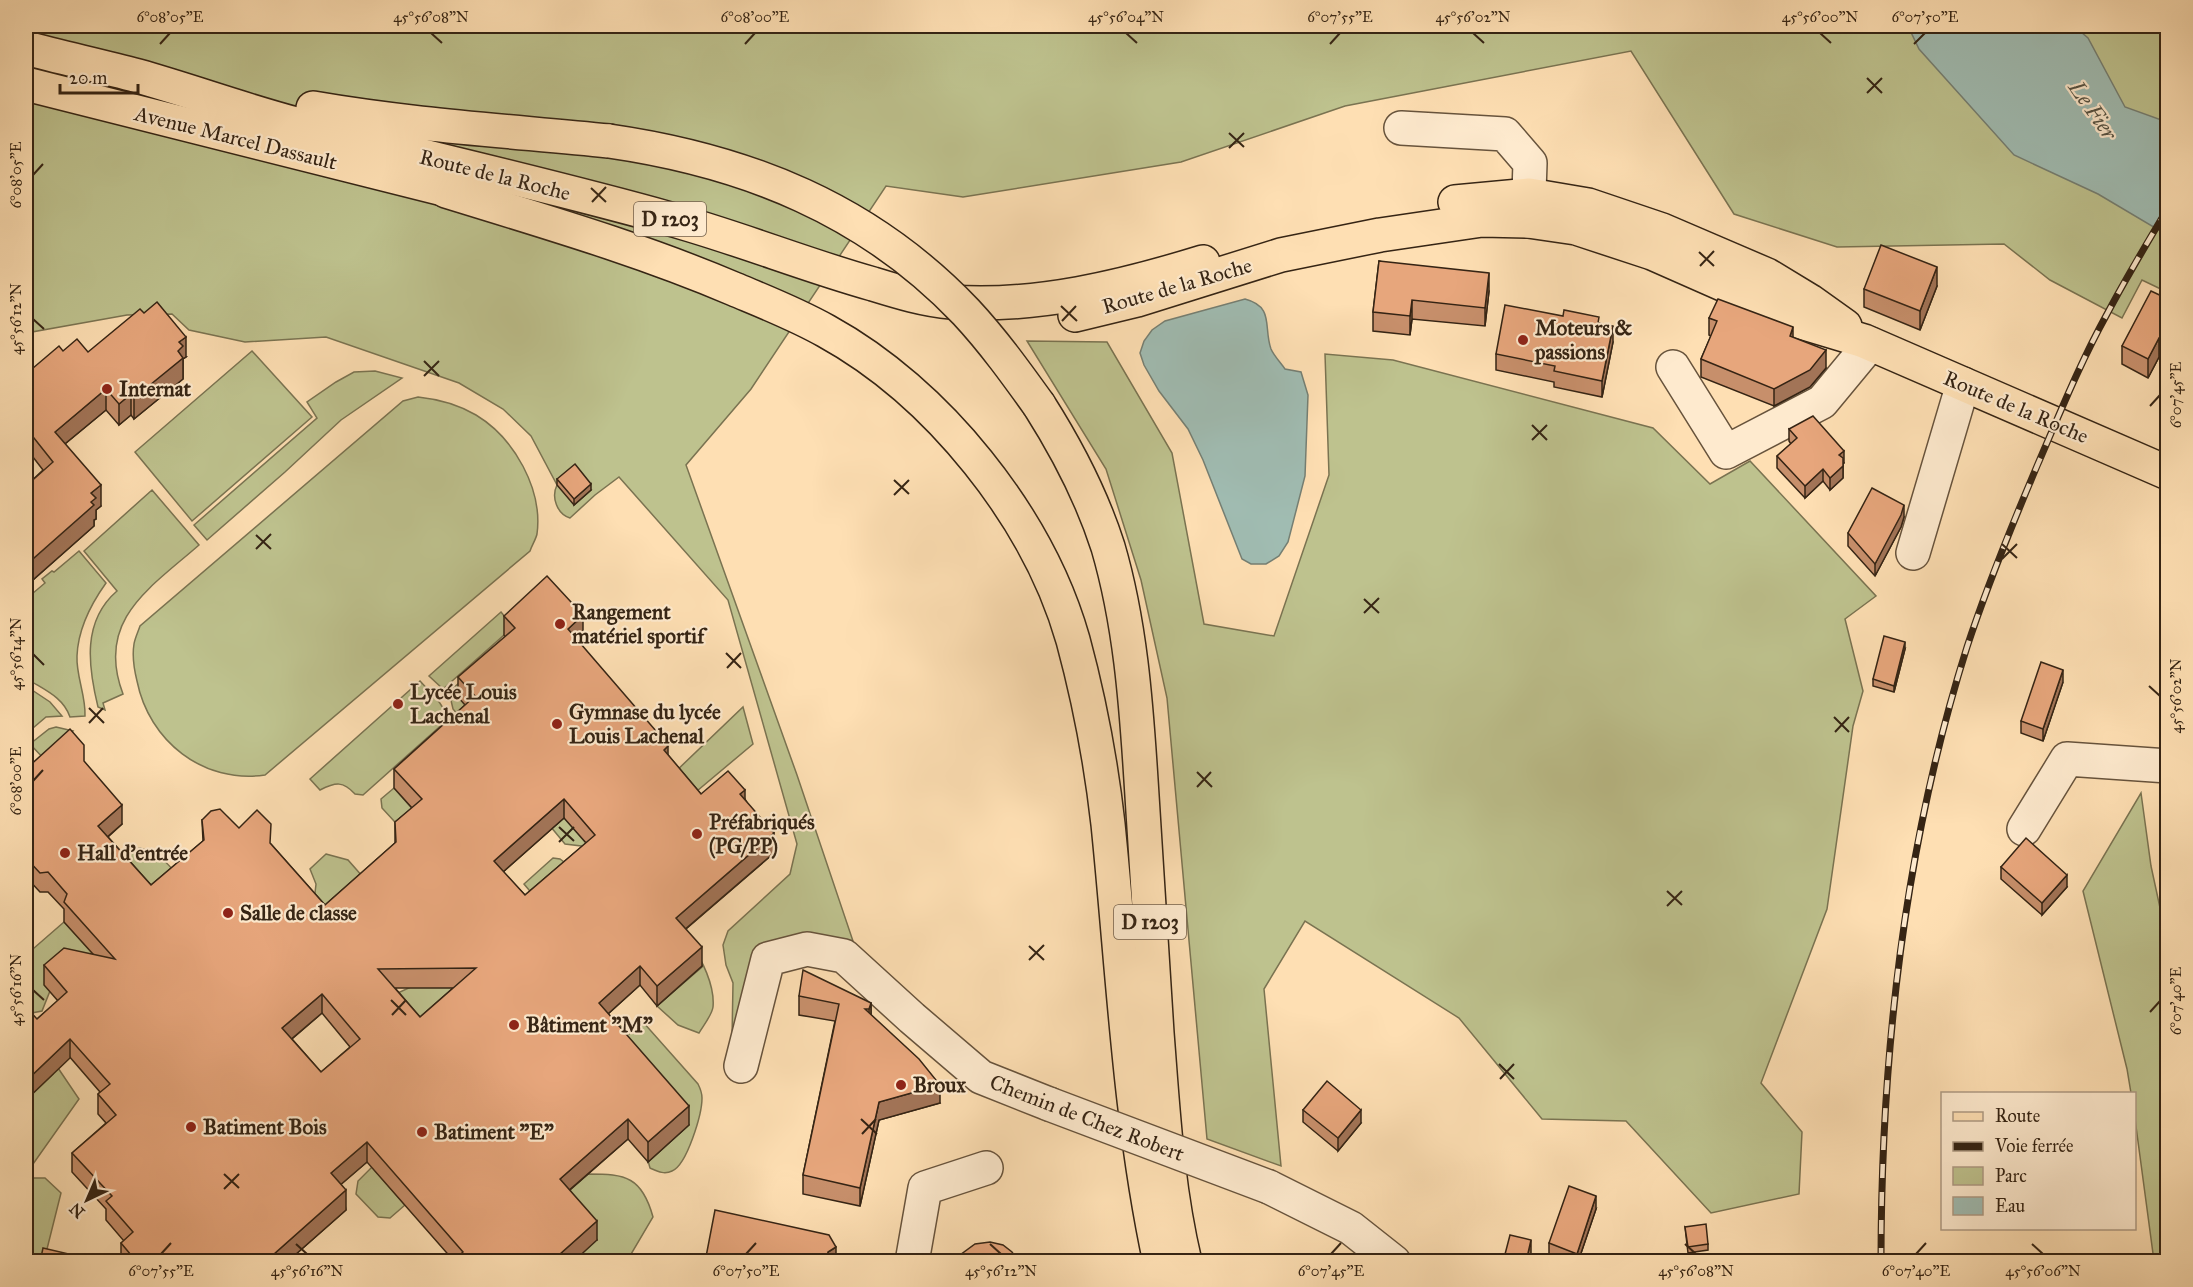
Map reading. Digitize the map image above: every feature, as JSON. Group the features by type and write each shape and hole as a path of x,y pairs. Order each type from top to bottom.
{"main road":[{"name":"Avenue Marcel Dassault","path":"26,48 138,76"},
{"name":"D 1203","path":"138,76 357,116 458,128 609,141 663,149 734,168 781,185 855,223 922,271 958,304 1004,356 1059,437 1095,510 1117,581 1130,647 1137,719 1164,1129 1174,1206 1185,1262"},
{"name":"Route de la Roche","path":"138,76 292,123 647,212 740,240 851,278 899,292 946,302 1012,301 1089,292 1133,283 1274,240 1373,215 1460,201 1528,208 1588,205 1662,230 1767,275 1867,342 2168,473"},
{"name":"Avenue Marcel Dassault","path":"26,84 446,191"},
{"name":"D 1203","path":"446,191 678,265 783,309 828,332 888,372 943,422 993,479 1047,571 1068,627 1100,761 1132,1080 1150,1215 1160,1262"},
{"name":"Route de la Roche","path":"446,191 672,238 729,256 838,297 887,310 943,320 979,323 1024,322 1075,315 1137,300 1281,255 1380,235 1471,222 1528,208"}],"street":[{"path":"1401,128 1505,134 1530,163 1528,208"},
{"path":"1673,367 1726,452 1822,402 1867,342"},
{"path":"1913,554 1963,384"},
{"path":"2024,829 2067,759 2168,766"},
{"name":"Chemin de Chez Robert","path":"741,1066 768,959 807,949 844,956 981,1077 1269,1187 1351,1228 1394,1262"},
{"path":"912,1262 926,1188 986,1168"}],"green space":[{"path":"26,26 2167,26 2167,292 2142,280 2122,318 2050,280 2004,244 1837,247 1734,214 1631,51 1345,106 1181,162 963,197 886,186 751,389 686,465 797,775 854,944 767,954 732,1039 733,983 726,965 723,945 728,931 790,874 797,844 728,600 619,477 570,518 565,516 556,504 557,485 531,436 503,409 459,383 326,337 245,342 189,330 172,314 127,315 26,333"},
{"path":"1027,341 1107,342 1172,453 1204,624 1274,636 1329,475 1325,354 1393,360 1653,428 1710,484 1750,461 1876,596 1845,619 1863,691 1853,726 1827,909 1761,1083 1802,1132 1799,1194 1711,1213 1626,1121 1542,1119 1459,1018 1305,921 1264,989 1281,1166 1207,1139 1167,698 1141,580 1106,469"},
{"path":"252,351 312,417 192,521 135,452"},
{"path":"375,371 402,378 341,420 207,540 194,525 317,418 307,402 354,372"},
{"path":"418,397 448,403 476,415 490,425 514,451 530,483 538,517 537,534 530,551 265,775 242,776 221,773 200,765 182,754 153,722 143,703 133,658 134,642 140,626 403,401"},
{"path":"152,490 199,545 163,576 132,608 122,626 116,646 116,668 123,694 103,703 105,710 98,707 90,660 91,645 98,616 117,591 84,551"},
{"path":"79,551 106,583 86,617 78,646 77,664 85,716 70,717 57,698 26,678 26,599 45,583 42,579"},
{"path":"501,612 513,627 443,689 429,676"},
{"path":"490,655 590,847 565,844 453,709 449,692"},
{"path":"420,681 441,705 446,721 363,795 355,794 339,784 320,790 310,779"},
{"path":"26,686 50,702 62,716 46,717 26,734"},
{"path":"743,707 753,744 691,796 673,774"},
{"path":"56,727 73,731 46,761 30,744 49,729"},
{"path":"394,788 432,831 405,833 382,808 381,799"},
{"path":"2141,793 2151,866 2167,940 2167,1261 2154,1261 2136,1126 2136,1092 2131,1092 2083,891"},
{"path":"140,848 158,856 173,870 151,904 120,854"},
{"path":"326,854 348,860 370,885 325,924 305,902 315,893 316,884 310,869"},
{"path":"553,858 560,859 568,865 534,896 524,884"},
{"path":"64,922 93,954 50,991 42,1011 26,1014 26,955"},
{"path":"690,943 707,973 713,999 711,1013 699,1033 678,1025 657,1006 702,967"},
{"path":"488,978 420,1036 387,998 415,985"},
{"path":"608,1014 629,1034 643,1022 698,1084 702,1098 696,1127 683,1159 672,1171 663,1173 650,1168"},
{"path":"56,1065 79,1099 33,1164 33,1178 45,1178 61,1193 44,1261 26,1262 26,1100 53,1074"},
{"path":"372,1167 405,1205 390,1218 378,1217 356,1194 358,1181"},
{"path":"588,1174 613,1175 631,1180 644,1193 649,1204 653,1217 627,1261 573,1261 560,1198"}],"water":[{"name":"Le Fier","path":"1908,26 2074,26 2088,38 2125,107 2167,122 2167,235 2098,194 2014,155 1919,49"},
{"path":"1245,299 1261,307 1266,319 1272,352 1285,369 1301,372 1308,395 1305,476 1288,542 1279,556 1266,564 1251,564 1242,559 1203,460 1188,429 1159,391 1140,353 1144,341 1152,330 1165,321"}],"building":[{"path":"1881,245 1937,267 1920,311 1864,289"},
{"path":"1379,261 1489,273 1485,308 1412,300 1410,316 1373,312"},
{"path":"2151,291 2168,299 2168,342 2159,338 2148,359 2122,346"},
{"path":"1718,299 1793,327 1790,336 1826,350 1810,370 1774,389 1701,359 1717,321 1709,318"},
{"path":"157,302 186,337 179,342 183,346 178,351 183,358 134,398 131,394 119,404 106,389 55,432 101,485 91,493 96,498 91,502 94,505 26,565 26,486 53,462 26,428 26,374 59,346 63,351 77,339 88,352 140,309 144,313"},
{"path":"1505,305 1563,316 1564,310 1599,317 1598,323 1613,326 1602,381 1554,371 1555,366 1496,354"},
{"path":"1813,416 1844,451 1839,455 1843,458 1843,466 1830,478 1823,469 1805,486 1777,456 1797,438 1789,429"},
{"path":"575,464 591,484 574,499 557,479"},
{"path":"1872,488 1904,505 1875,564 1848,533"},
{"path":"547,576 583,615 568,629 656,731 668,746 664,750 701,794 728,771 745,790 740,794 774,833 676,918 702,947 657,986 640,966 599,1003 689,1106 648,1142 628,1119 560,1179 597,1221 551,1262 452,1262 463,1252 367,1142 331,1173 346,1190 265,1262 124,1262 131,1255 121,1243 133,1232 106,1201 112,1196 72,1153 116,1115 98,1094 110,1084 70,1039 26,1081 26,1007 37,1019 67,992 44,965 64,948 115,959 64,902 67,894 48,872 40,873 26,858 26,769 70,729 84,745 84,761 122,805 98,826 151,885 204,840 202,820 211,811 220,809 239,828 257,810 271,824 270,843 325,905 396,842 395,822 422,799 394,769 475,696 458,677 515,628 504,616","holes":["564,799 595,835 525,895 494,861","476,968 420,1017 378,969","322,994 360,1039 321,1072 282,1028"]},
{"path":"1884,636 1905,642 1894,686 1873,679"},
{"path":"2041,662 2063,670 2043,729 2021,721"},
{"path":"2026,838 2067,875 2042,903 2001,867"},
{"path":"803,970 871,1003 869,1009 865,1009 919,1059 940,1085 879,1102 860,1188 803,1175 839,1004 799,996"},
{"path":"1327,1081 1361,1110 1338,1138 1303,1110"},
{"path":"1569,1186 1596,1196 1577,1254 1549,1243"},
{"path":"715,1210 829,1235 836,1247 828,1252 826,1262 705,1262"},
{"path":"1706,1224 1708,1244 1688,1247 1685,1227"},
{"path":"1510,1235 1531,1240 1526,1262 1503,1262"},
{"path":"990,1242 1003,1245 1019,1262 957,1262 960,1255 975,1244"},
{"path":"43,1248 69,1254 69,1262 40,1262"}],"railway":[{"path":"1881,1262 1886,1106 1900,951 1912,874 1945,722 1983,601 2062,408 2097,333 2168,208"}],"place":[{"name":"Moteurs & passions","path":"1523,340"},
{"name":"Internat","path":"107,389"},
{"name":"Rangement matériel sportif","path":"560,624"},
{"name":"Lycée Louis Lachenal","path":"398,704"},
{"name":"Gymnase du lycée Louis Lachenal","path":"557,724"},
{"name":"Préfabriqués (PG/PP)","path":"697,834"},
{"name":"Hall d'entrée","path":"65,853"},
{"name":"Salle de classe","path":"228,913"},
{"name":"Bâtiment \"M\"","path":"514,1025"},
{"name":"Broux","path":"901,1085"},
{"name":"Batiment Bois","path":"191,1127"},
{"name":"Batiment \"E\"","path":"422,1132"}]}
